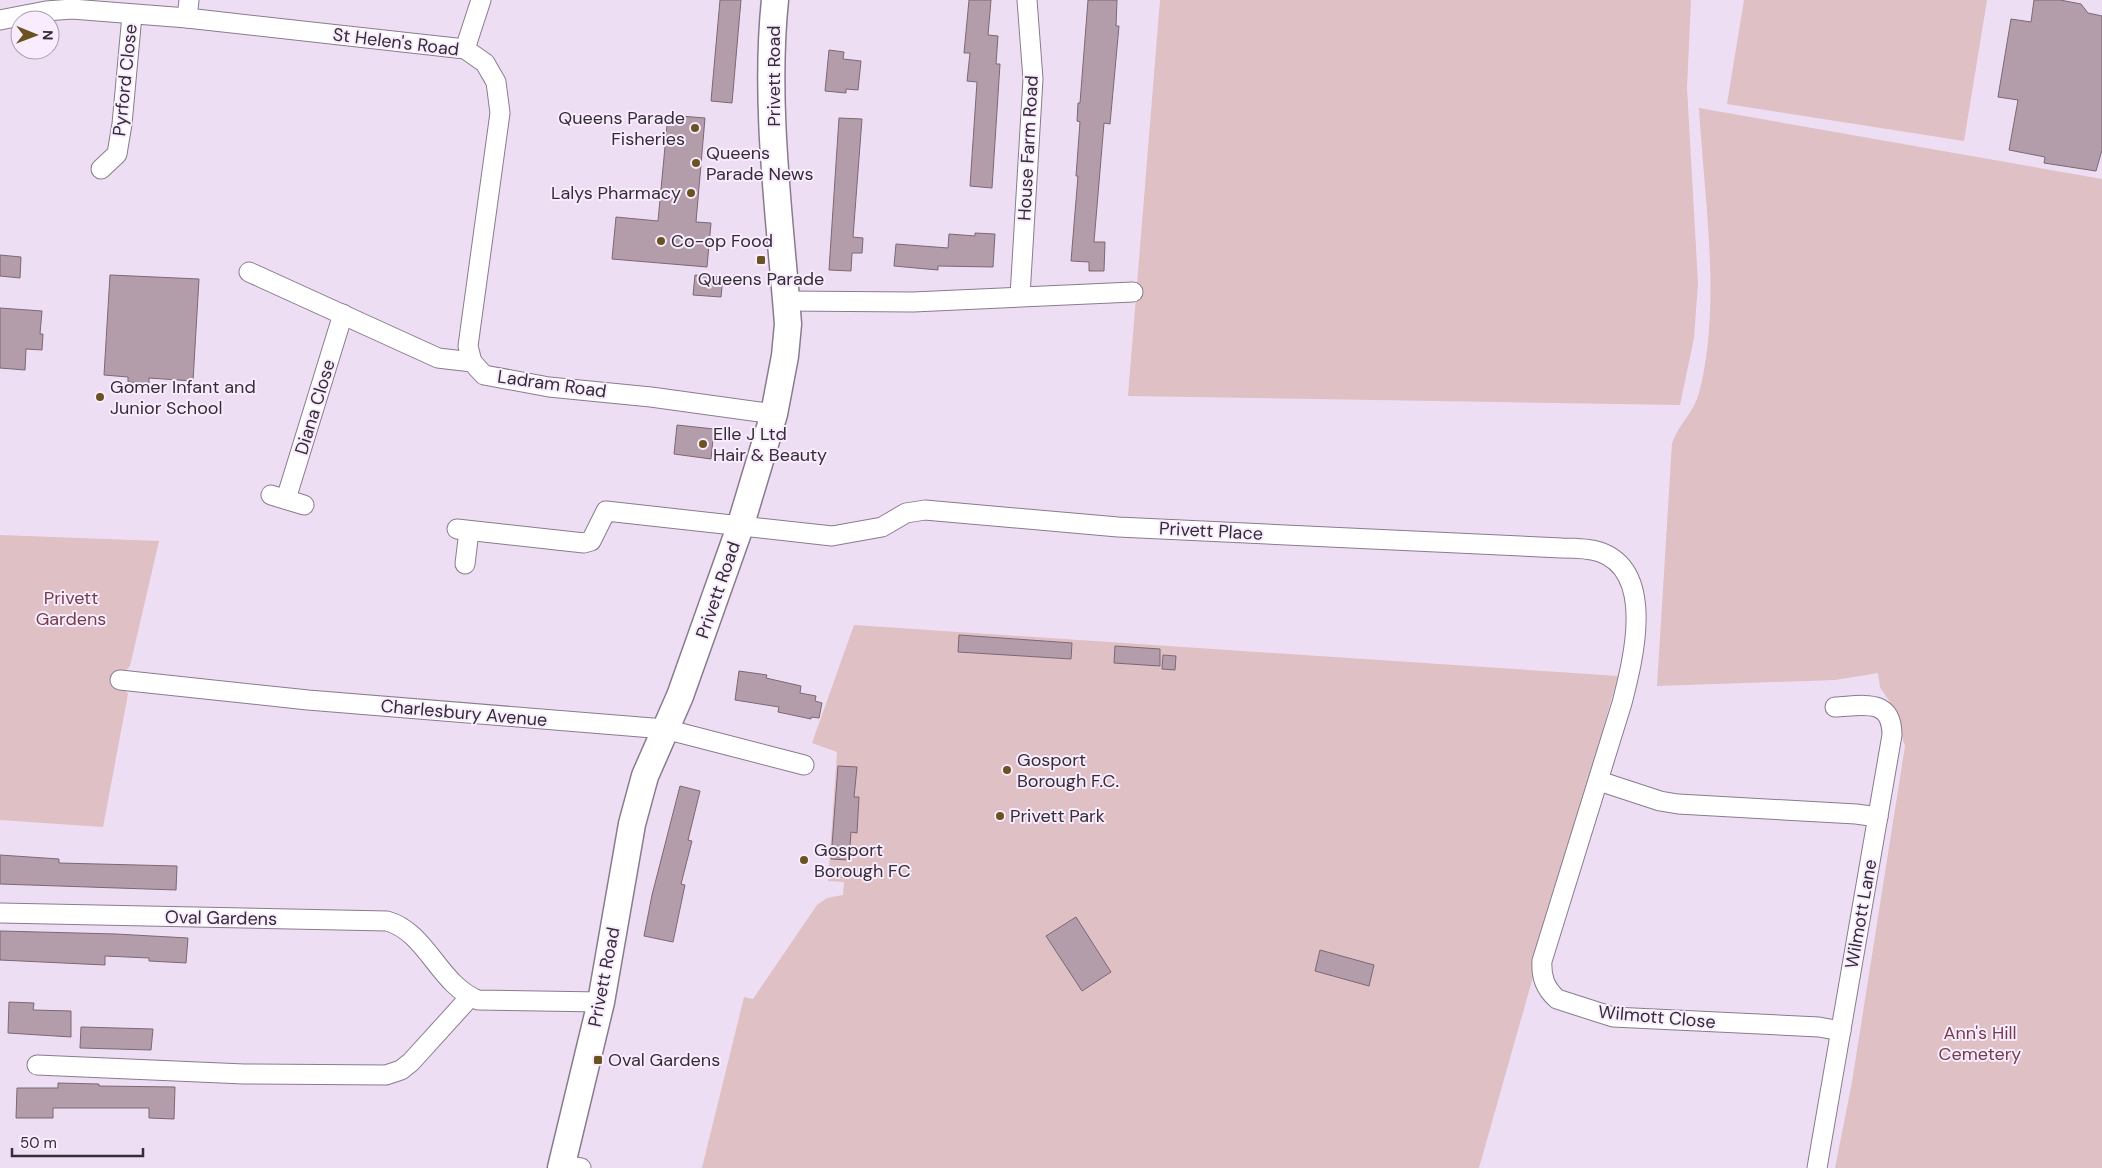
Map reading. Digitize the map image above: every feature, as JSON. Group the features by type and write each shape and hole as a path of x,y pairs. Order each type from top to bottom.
{"main road":[{"name":"Privett Road","path":"568,1167 601,1002 632,824 646,776 680,696 740,527 774,414 785,356 788,324 771,82 771,36 775,0"}],"street":[{"path":"465,49 481,0"},
{"name":"House Farm Road","path":"1020,296 1033,79 1027,0"},
{"name":"St Helen's Road","path":"0,20 46,11 72,10 132,15 188,9 465,49 485,63 496,82 500,113 468,346 472,362"},
{"name":"Pyrford Close","path":"101,169 117,154 122,124 132,15"},
{"path":"256,280 343,314 438,358 472,362"},
{"path":"786,301 913,302 1133,292"},
{"name":"Diana Close","path":"304,505 279,497 343,314"},
{"name":"Ladram Road","path":"472,362 484,375 549,387 661,398 774,414"},
{"name":"Privett Place","path":"465,564 463,530 584,542 591,541 606,511 740,527 838,536 882,527 906,513 925,510 1118,527 1593,550 1617,562 1629,577 1636,603 1635,624"},
{"name":"Wilmott Close","path":"1635,624 1626,689 1599,782 1542,961 1541,971 1550,993 1556,999 1613,1017 1819,1027 1841,1031"},
{"name":"Charlesbury Avenue","path":"120,680 308,700 665,729 804,765"},
{"name":"Wilmott Lane","path":"1817,1168 1892,736 1889,716 1878,706 1835,707"},
{"path":"1599,782 1660,801 1684,805 1856,814 1878,817"},
{"name":"Oval Gardens","path":"0,913 387,921 410,935 457,987 470,997 486,1002 601,1002"},
{"path":"37,1065 244,1074 386,1075 401,1070 411,1062 470,997"}],"green space":[{"path":"1160,0 1691,0 1687,88 1698,283 1694,338 1680,405 1128,396"},
{"path":"1744,0 1987,0 1964,141 1727,104"},
{"name":"Ann's Hill Cemetery","path":"1699,108 2102,179 2102,1168 1835,1168 1852,1082 1905,746 1891,704 1880,687 1878,673 1835,680 1657,686 1672,443 1697,400 1706,359 1709,324 1710,251"},
{"name":"Privett Gardens","path":"0,535 159,541 130,666 117,680 128,694 103,827 0,820"},
{"path":"854,625 1618,676 1479,1168 702,1168 744,997 753,999 817,905 827,898 843,895 844,882 828,881 837,752 812,743"}],"building":[{"path":"720,0 741,0 732,103 711,101"},
{"path":"969,0 991,0 988,35 998,36 996,64 1000,64 992,188 970,186 977,82 967,81 970,53 964,53"},
{"path":"1088,0 1117,0 1116,26 1119,26 1110,124 1104,123 1094,242 1105,242 1104,271 1089,271 1089,262 1071,261 1078,176 1076,176 1080,122 1077,121 1078,103 1080,103"},
{"path":"2034,0 2060,0 2081,4 2088,13 2102,16 2102,150 2096,171 2044,163 2045,157 2009,150 2018,100 1998,97 2011,19 2031,22"},
{"path":"829,50 844,52 843,59 861,61 858,90 846,89 846,93 825,91"},
{"path":"668,115 705,118 696,222 711,223 707,267 612,259 616,217 658,221"},
{"path":"839,118 862,119 853,237 863,238 862,253 852,253 851,271 829,270"},
{"path":"975,233 995,234 993,267 938,266 938,270 894,266 896,244 948,248 949,234 975,236"},
{"path":"0,255 21,257 20,278 0,276"},
{"path":"110,275 199,279 193,381 149,378 149,383 128,382 128,377 104,375"},
{"path":"695,275 723,277 721,297 693,295"},
{"path":"0,308 42,311 40,334 43,334 42,350 26,349 25,370 0,368"},
{"path":"677,425 714,429 711,459 674,454"},
{"path":"959,635 1072,643 1071,659 958,652"},
{"path":"1115,646 1160,649 1160,666 1114,663"},
{"path":"1163,655 1176,656 1175,670 1162,669"},
{"path":"739,671 767,675 766,678 801,686 800,693 816,696 815,701 822,703 819,718 811,717 811,719 778,712 779,707 735,700"},
{"path":"838,766 857,767 854,797 859,797 857,833 851,832 849,860 831,859"},
{"path":"680,786 700,791 688,840 692,841 681,884 685,885 673,942 644,936 652,895"},
{"path":"0,855 59,859 59,863 177,866 176,890 0,884"},
{"path":"1076,917 1111,972 1082,991 1046,936"},
{"path":"0,931 188,938 186,963 149,961 149,958 105,956 105,965 0,960"},
{"path":"1320,950 1374,965 1369,986 1315,971"},
{"path":"9,1002 34,1003 33,1010 71,1011 71,1037 8,1033"},
{"path":"81,1027 153,1029 151,1050 80,1048"},
{"path":"58,1083 99,1084 99,1086 175,1087 174,1119 149,1118 149,1108 53,1108 53,1118 16,1118 17,1088 58,1088"}],"place":[{"name":"Queens Parade Fisheries","path":"695,128"},
{"name":"Queens Parade News","path":"696,163"},
{"name":"Lalys Pharmacy","path":"691,193"},
{"name":"Co-op Food","path":"661,241"},
{"name":"Queens Parade","path":"761,260"},
{"name":"Gomer Infant and Junior School","path":"100,397"},
{"name":"Elle J Ltd Hair & Beauty","path":"703,444"},
{"name":"Gosport Borough F.C.","path":"1007,770"},
{"name":"Privett Park","path":"1000,816"},
{"name":"Gosport Borough FC","path":"804,860"},
{"name":"Oval Gardens","path":"598,1060"}]}
